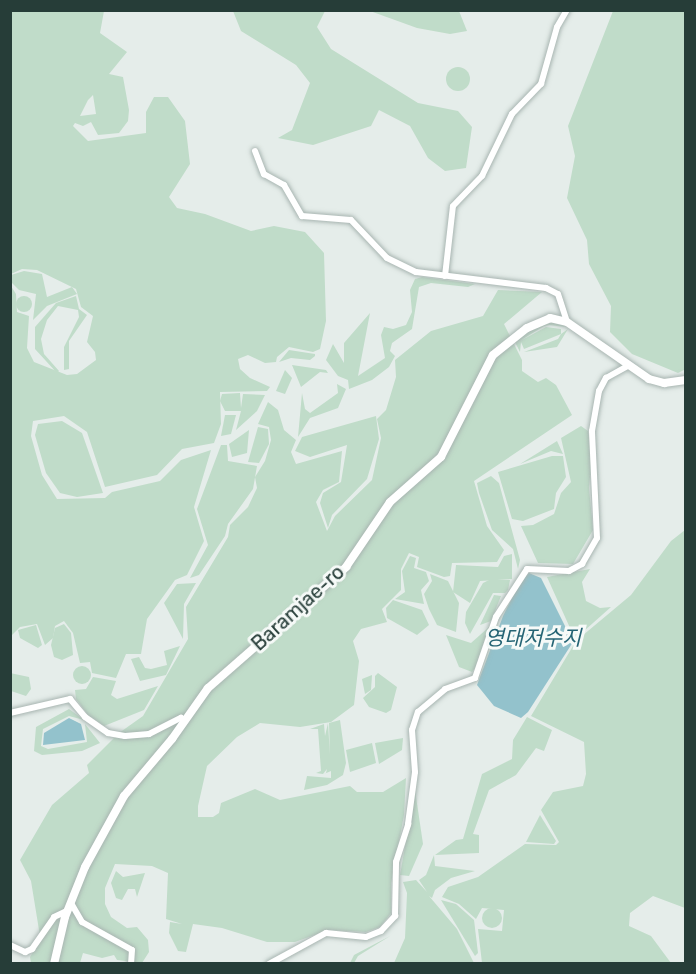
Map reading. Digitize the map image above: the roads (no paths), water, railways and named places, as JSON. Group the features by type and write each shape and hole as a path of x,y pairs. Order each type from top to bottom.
{"street":[{"path":"445,276 453,206 482,176 512,114 541,84 557,27 567,10"},
{"path":"255,151 264,174 284,185 302,216 351,220 387,258 416,273 546,288 558,294 567,322 628,366 664,383 686,380"},
{"name":"Baramjae-ro","path":"54,963 69,907 105,826 208,688 345,567 390,502 441,457 493,355 540,320 550,318 567,322"},
{"path":"273,963 326,933 366,937 381,931 395,916 396,862 408,824 415,772 411,730 418,712 445,689 475,678 496,617 527,569 569,571 582,564 597,538 592,431 599,392 606,378 628,366"},
{"path":"10,713 70,699 85,717 108,733 124,736 149,735 181,718 184,720"},
{"path":"10,945 25,952 32,949 54,917 69,907 82,922 110,942 132,950 131,963"}],"water":[{"name":"영대저수지","path":"529,573 541,578 573,642 528,712 521,718 494,706 477,685 503,616 521,580"},
{"path":"69,718 81,724 85,740 43,745 44,733"}]}
